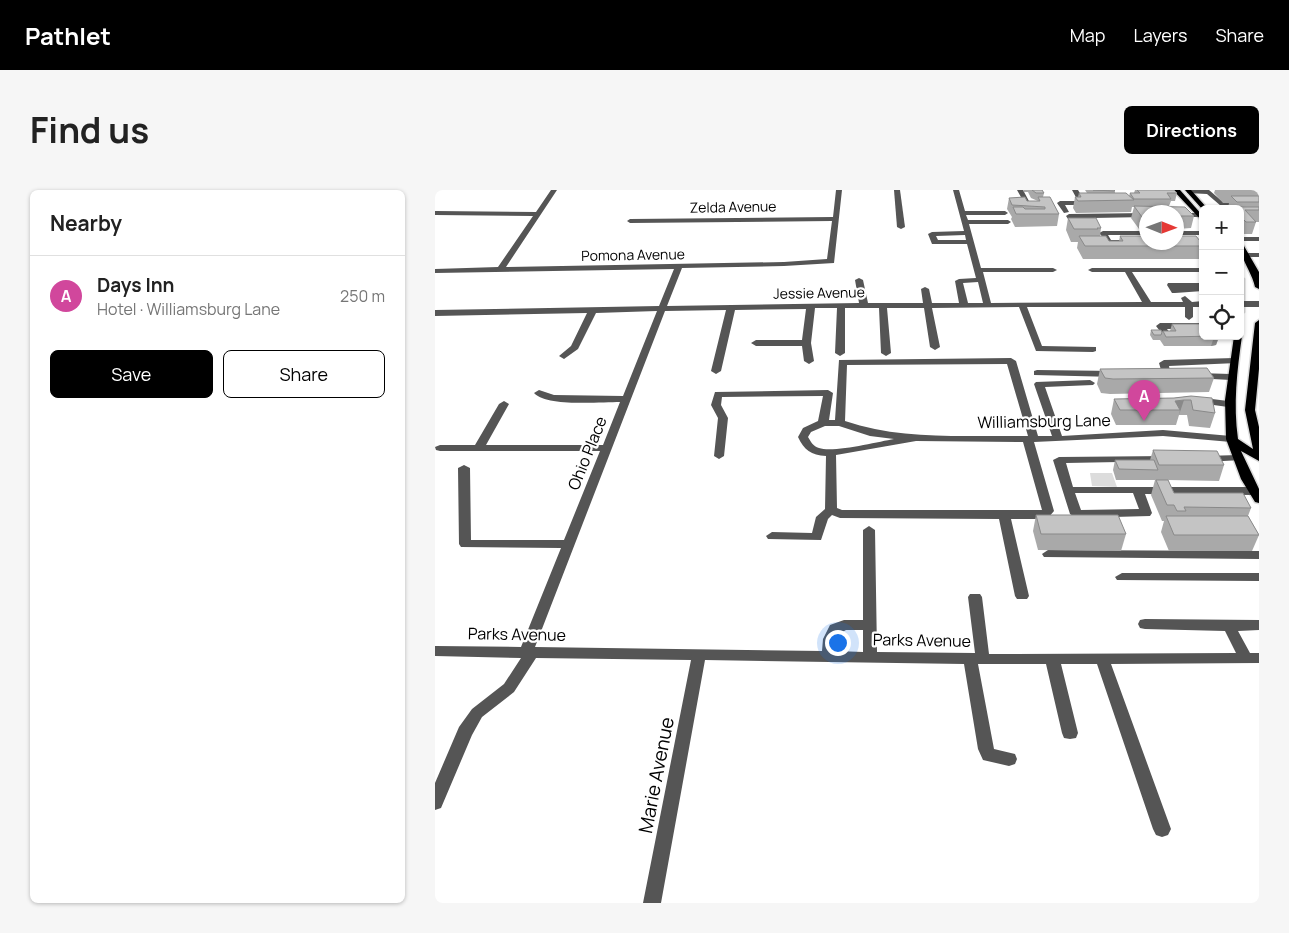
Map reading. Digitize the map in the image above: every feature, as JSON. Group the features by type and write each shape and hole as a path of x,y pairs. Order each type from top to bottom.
{"main road":[{"path":"1176,190 1198,215"},
{"path":"1188,191 1201,205"},
{"path":"1243,250 1255,264 1259,287"},
{"path":"1259,323 1255,400 1249,410 1259,451"},
{"path":"1236,340 1228,404 1231,439 1237,458 1256,495"},
{"path":"1231,439 1259,458"}],"street":[{"path":"501,269 554,190"},
{"path":"835,219 839,190"},
{"path":"897,190 901,227"},
{"path":"956,190 987,305"},
{"path":"1020,190 1028,205 1045,205"},
{"path":"1066,212 1060,203 1083,203 1075,190"},
{"path":"1188,191 1217,191"},
{"path":"1209,192 1221,204 1249,204"},
{"path":"435,213 538,214"},
{"path":"963,213 1005,213"},
{"path":"1184,213 1198,215"},
{"path":"1087,216 1139,215"},
{"name":"Zelda Avenue","path":"630,221 835,219"},
{"name":"Pomona Avenue","path":"435,271 831,261 835,219"},
{"path":"965,222 1009,222"},
{"path":"968,233 932,234 935,242 970,242"},
{"path":"1139,233 1103,233 1109,242 1139,242"},
{"path":"1184,233 1199,233"},
{"path":"1244,239 1259,239"},
{"path":"1184,242 1199,241"},
{"path":"1247,255 1259,255"},
{"name":"Ohio Place","path":"435,803 465,732 477,713 509,688 529,652 569,544 679,266"},
{"path":"978,270 1053,270"},
{"path":"1092,270 1199,270"},
{"path":"1127,270 1149,304"},
{"path":"859,280 864,306"},
{"path":"964,305 959,281 981,280"},
{"path":"1199,285 1171,285 1175,291 1185,298 1199,298"},
{"path":"925,289 935,347"},
{"path":"1185,298 1199,291"},
{"path":"1185,298 1189,316"},
{"name":"Jessie Avenue","path":"437,315 811,306 1149,304 1185,298 1199,303"},
{"path":"1244,304 1259,304"},
{"path":"1022,305 1039,349 1093,349"},
{"path":"809,361 806,343 811,306"},
{"path":"840,353 841,306"},
{"path":"883,306 886,353"},
{"path":"716,371 731,308"},
{"path":"564,356 575,347 593,310"},
{"path":"1166,333 1160,326 1199,326"},
{"path":"756,343 806,343"},
{"path":"831,510 840,514 1004,515 1044,515 1048,511 1011,361 843,362 840,424"},
{"path":"1231,377 1161,374 1164,363 1233,361"},
{"path":"1037,373 1127,374"},
{"path":"1058,439 1039,384 1089,383"},
{"path":"719,456 723,418 716,405 719,394 828,392 823,423"},
{"path":"539,393 545,397 554,398 626,399"},
{"path":"1183,400 1202,400 1228,404"},
{"path":"479,448 504,404"},
{"name":"Williamsburg Lane","path":"916,438 831,453 812,450 803,440 807,430 823,423 840,424 870,433 916,438 1031,440 1163,433 1231,439"},
{"path":"439,448 607,448"},
{"path":"831,453 831,510"},
{"path":"1198,459 1237,458"},
{"path":"1138,490 1146,513 1076,514 1059,460 1178,459"},
{"path":"464,468 465,544 569,544"},
{"path":"1069,490 1138,490 1256,495"},
{"path":"772,536 817,537 821,517 831,510"},
{"path":"1004,515 1022,596"},
{"path":"869,530 870,657"},
{"path":"1049,554 1259,555"},
{"path":"1122,577 1259,577"},
{"path":"975,597 977,658 985,749 989,755 1009,759"},
{"path":"1145,624 1259,625"},
{"path":"829,656 830,639 835,629 844,625 870,625"},
{"path":"1229,626 1252,658"},
{"name":"Parks Avenue","path":"435,651 977,658 1252,658"},
{"name":"Marie Avenue","path":"652,903 699,654"},
{"path":"1052,658 1070,733"},
{"path":"1102,658 1162,829"}],"shaded area":[{"path":"1090,473 1112,473 1117,487 1092,486"}],"building":[{"path":"1032,190 1042,190 1044,193 1036,193"},
{"path":"1137,190 1174,190 1177,193 1167,193 1171,199 1134,199 1130,193 1140,193"},
{"path":"1079,193 1126,193 1134,200 1078,201 1075,197 1081,197"},
{"path":"1231,196 1259,196 1259,202 1237,202"},
{"path":"1025,197 1027,201 1040,201 1038,197 1050,197 1059,214 1016,214 1013,207 1045,209 1045,207 1012,205 1009,198"},
{"path":"1134,206 1139,206 1139,213"},
{"path":"1184,207 1185,207 1194,216 1184,216"},
{"path":"1244,207 1259,207 1259,210 1245,210 1256,222 1246,222 1244,220"},
{"path":"1068,218 1096,218 1101,228 1074,229"},
{"path":"1079,236 1106,236 1109,241 1123,241 1120,236 1139,236 1139,246 1085,246"},
{"path":"1184,236 1196,236 1199,240 1199,246 1184,246"},
{"path":"1172,324 1199,324 1199,336 1166,337 1163,331 1176,331"},
{"path":"1151,330 1161,330 1161,335 1154,335"},
{"path":"1207,368 1214,378 1113,379 1105,378 1100,369"},
{"path":"1191,396 1212,398 1215,413 1193,410 1191,400 1175,401 1180,410 1120,410 1114,399 1174,398"},
{"path":"1153,450 1217,451 1224,465 1159,465"},
{"path":"1115,460 1154,460 1158,470 1119,469"},
{"path":"1156,480 1168,480 1174,493 1243,493 1251,508 1184,507 1186,511 1177,511 1174,505 1167,505"},
{"path":"1036,515 1118,515 1126,534 1041,534"},
{"path":"1166,516 1248,516 1259,535 1174,535"}],"place":[{"name":"Days Inn","path":"1144,421"}]}
